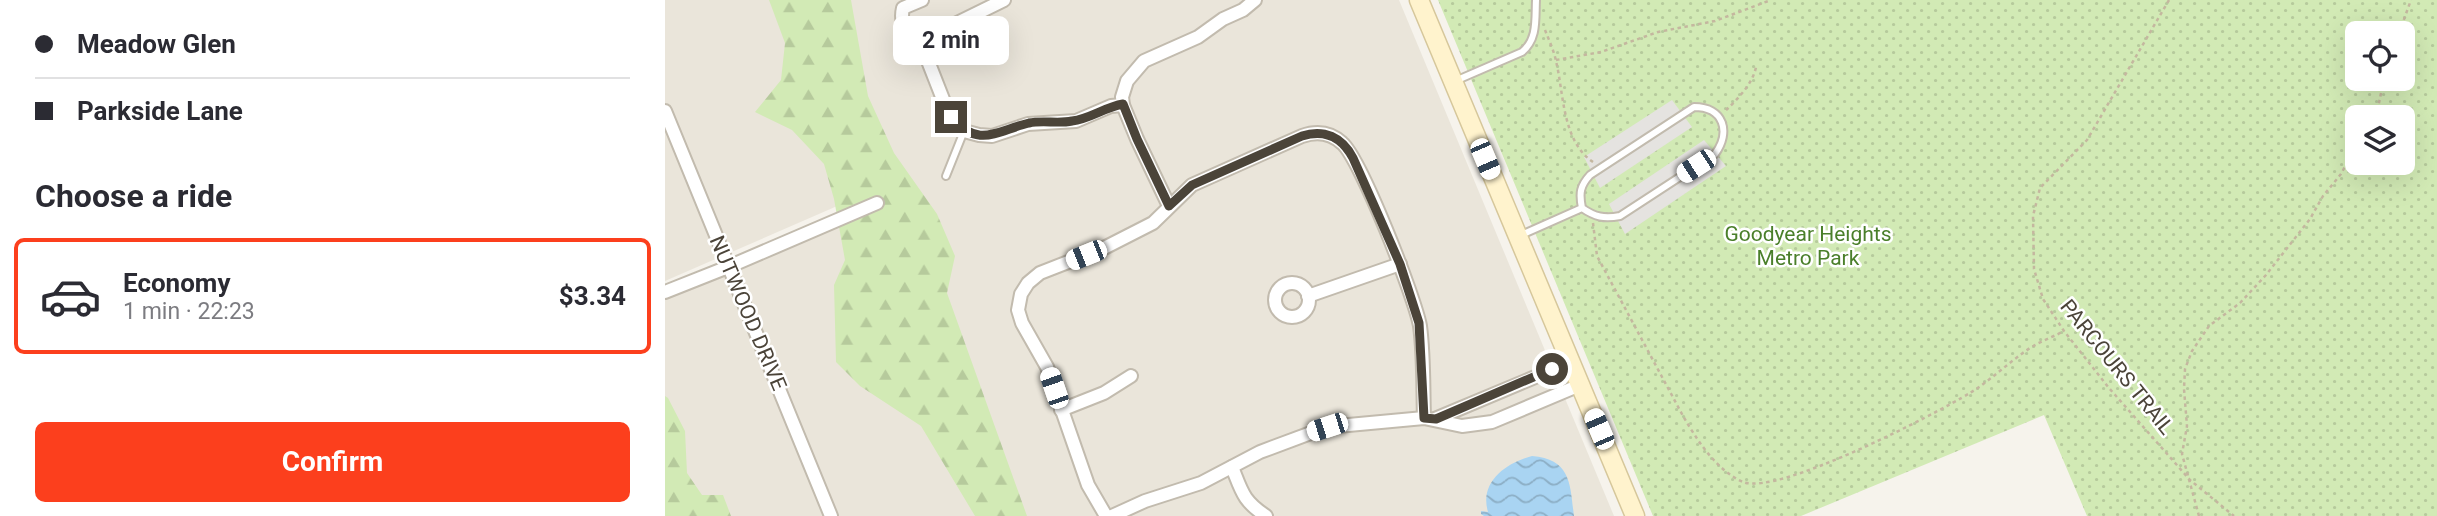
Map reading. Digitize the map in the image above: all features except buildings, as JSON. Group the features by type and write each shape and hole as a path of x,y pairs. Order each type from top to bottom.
{"street":[{"path":"922,0 904,8 901,19 905,29 925,51 948,112 964,131 992,136 1028,124 1076,121 1111,106 1123,104"},
{"path":"925,51 928,42 937,33 1002,0"},
{"path":"1169,206 1123,104 1124,89 1138,66 1198,37 1255,0"},
{"path":"1419,0 1635,516"},
{"name":"NUTWOOD DRIVE","path":"665,111 831,516"},
{"path":"1106,516 1089,485 1047,367 1017,310 1021,293 1040,273 1141,231 1192,185 1302,136 1316,132 1334,137 1348,149 1400,264 1419,323 1430,418"},
{"path":"665,292 877,203"},
{"path":"1308,296 1400,264"},
{"path":"1430,418 1571,362"},
{"path":"1061,410 1104,393 1131,376"},
{"path":"1527,380 1536,403"},
{"path":"1112,516 1145,501 1169,496 1201,483 1259,452 1327,427 1393,419 1430,418 1462,426 1492,422 1580,385"},
{"path":"1498,391 1507,415"},
{"path":"1232,467 1242,494 1250,506 1266,516"}],"lane":[{"path":"1453,82 1530,46 1534,37 1536,3"},
{"path":"1694,107 1706,107 1718,117 1724,132 1722,144 1715,154 1620,216 1605,219 1593,216 1581,208 1579,194 1582,184 1601,168 1694,107"},
{"path":"946,176 964,131"},
{"path":"1517,236 1581,208"}],"path":[{"path":"1556,60 1601,52 1658,32 1715,21 1771,0"},
{"name":"PARCOURS TRAIL","path":"2169,0 2163,15 2087,140 2040,188 2033,216 2034,269 2043,299 2064,331 2109,388 2190,480 2234,516"},
{"path":"2403,21 2411,0"},
{"path":"1536,3 1556,60 1564,105 1575,143 1582,155 1601,168"},
{"path":"1718,117 1742,94 1755,74 1756,67"},
{"path":"2199,516 2182,454 2187,426 2185,369 2192,351 2209,326 2240,303 2266,275 2310,219 2345,166"},
{"path":"1593,216 1597,256 1683,416 1697,440 1724,470 1746,483 1774,481 1800,473 1883,439 1971,392 2031,347 2064,331"}],"shaded area":[{"path":"665,0 1399,0 1614,516 665,516 665,292 829,224 874,190 665,281"},
{"path":"1672,100 1692,127 1600,188 1584,157"},
{"path":"1704,140 1726,166 1625,234 1609,204"}],"green space":[{"path":"769,0 851,0 868,96 894,153 937,214 955,256 947,293 1027,516 975,516 921,426 860,386 836,362 834,285 845,260 834,199 824,164 792,130 755,112 781,80 785,43"},
{"name":"Goodyear Heights Metro Park","path":"1438,0 2437,0 2437,516 2087,516 2044,415 1801,516 1653,516"},
{"path":"665,396 685,431 687,473 702,495 723,495 731,516 665,516"}],"water":[{"path":"1532,456 1555,462 1562,468 1567,476 1574,516 1481,514 1481,511 1488,512 1487,492 1497,475 1513,463"}],"route":[{"path":"951,117 964,131 992,136 1033,123 1076,121 1111,106 1123,104 1169,206 1192,185 1302,136 1316,132 1334,137 1348,149 1353,158 1407,285 1419,323 1424,418 1436,419 1552,369"}]}
